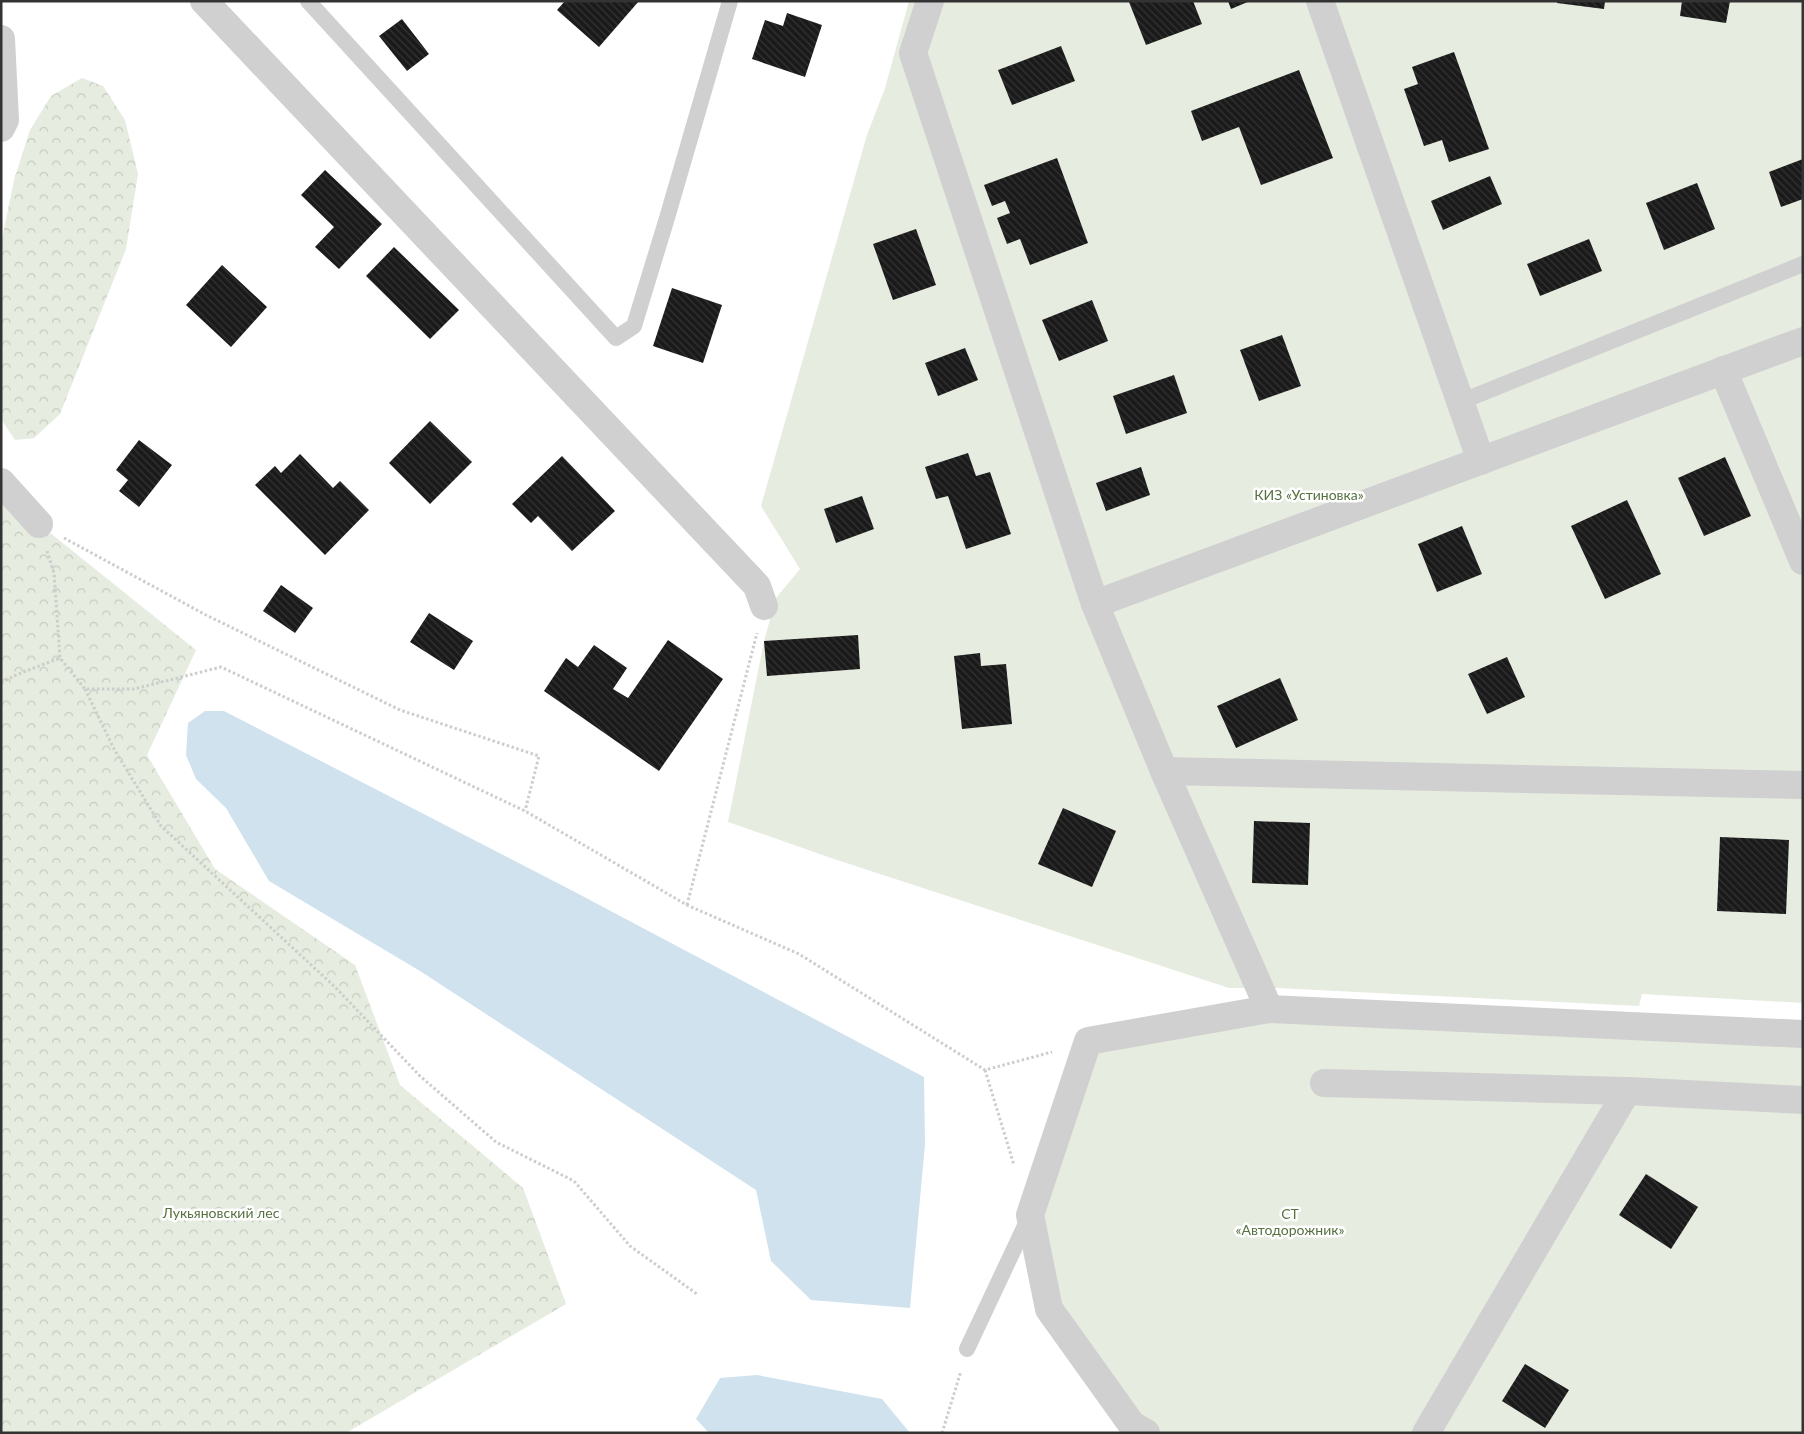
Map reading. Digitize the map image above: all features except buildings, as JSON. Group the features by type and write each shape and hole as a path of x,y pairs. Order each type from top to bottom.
{"street":[{"path":"204,1 757,586 764,606"},
{"path":"930,1 913,53 1095,604 1164,771 1269,1010"},
{"path":"1320,1 1481,461"},
{"path":"1,39 5,120 1,128"},
{"path":"1095,604 1803,341"},
{"path":"1723,370 1803,561"},
{"path":"1,482 39,524"},
{"path":"1164,771 1803,785"},
{"path":"1146,1433 1132,1425 1048,1309 1030,1215 1088,1041 1269,1010 1803,1034"},
{"path":"1324,1083 1626,1091 1803,1100"},
{"path":"1426,1433 1626,1091"}],"lane":[{"path":"308,1 616,338 634,326 730,1"},
{"path":"1460,402 1803,264"},
{"path":"967,1349 1030,1215"}],"path":[{"path":"39,524 54,574 60,658 85,689 114,749 160,826 335,987 420,1076 496,1142 574,1181 630,1246 697,1294"},
{"path":"39,524 206,616 400,710 539,756 525,811"},
{"path":"687,905 764,606"},
{"path":"1,683 16,675 60,658"},
{"path":"85,689 134,689 221,667 525,811 687,905 799,954 985,1070 1016,1170"},
{"path":"985,1070 1088,1041"},
{"path":"942,1433 967,1349"}],"green space":[{"name":"КИЗ «Устиновка»","path":"909,1 1803,1 1803,1003 1642,994 1639,1006 1277,988 1229,988 834,859 728,822 764,641 776,598 800,569 761,506 867,135 885,88"},
{"path":"82,78 103,86 125,120 138,174 126,249 60,414 34,438 15,440 1,419 1,244 14,180 30,130 51,96"},
{"name":"Лукьяновский лес","path":"1,482 39,524 196,650 147,755 215,869 355,965 400,1085 523,1188 566,1304 346,1433 1,1433"},
{"name":"СТ «Автодорожник»","path":"1248,1012 1803,1034 1803,1433 1146,1433 1049,1309 1030,1215 1088,1041"}],"water":[{"path":"205,711 224,711 573,891 924,1077 925,1144 910,1308 811,1300 771,1261 756,1190 420,971 269,881 226,808 196,779 186,755 188,723"},
{"path":"757,1375 882,1399 910,1433 709,1433 696,1419 720,1378"}]}
